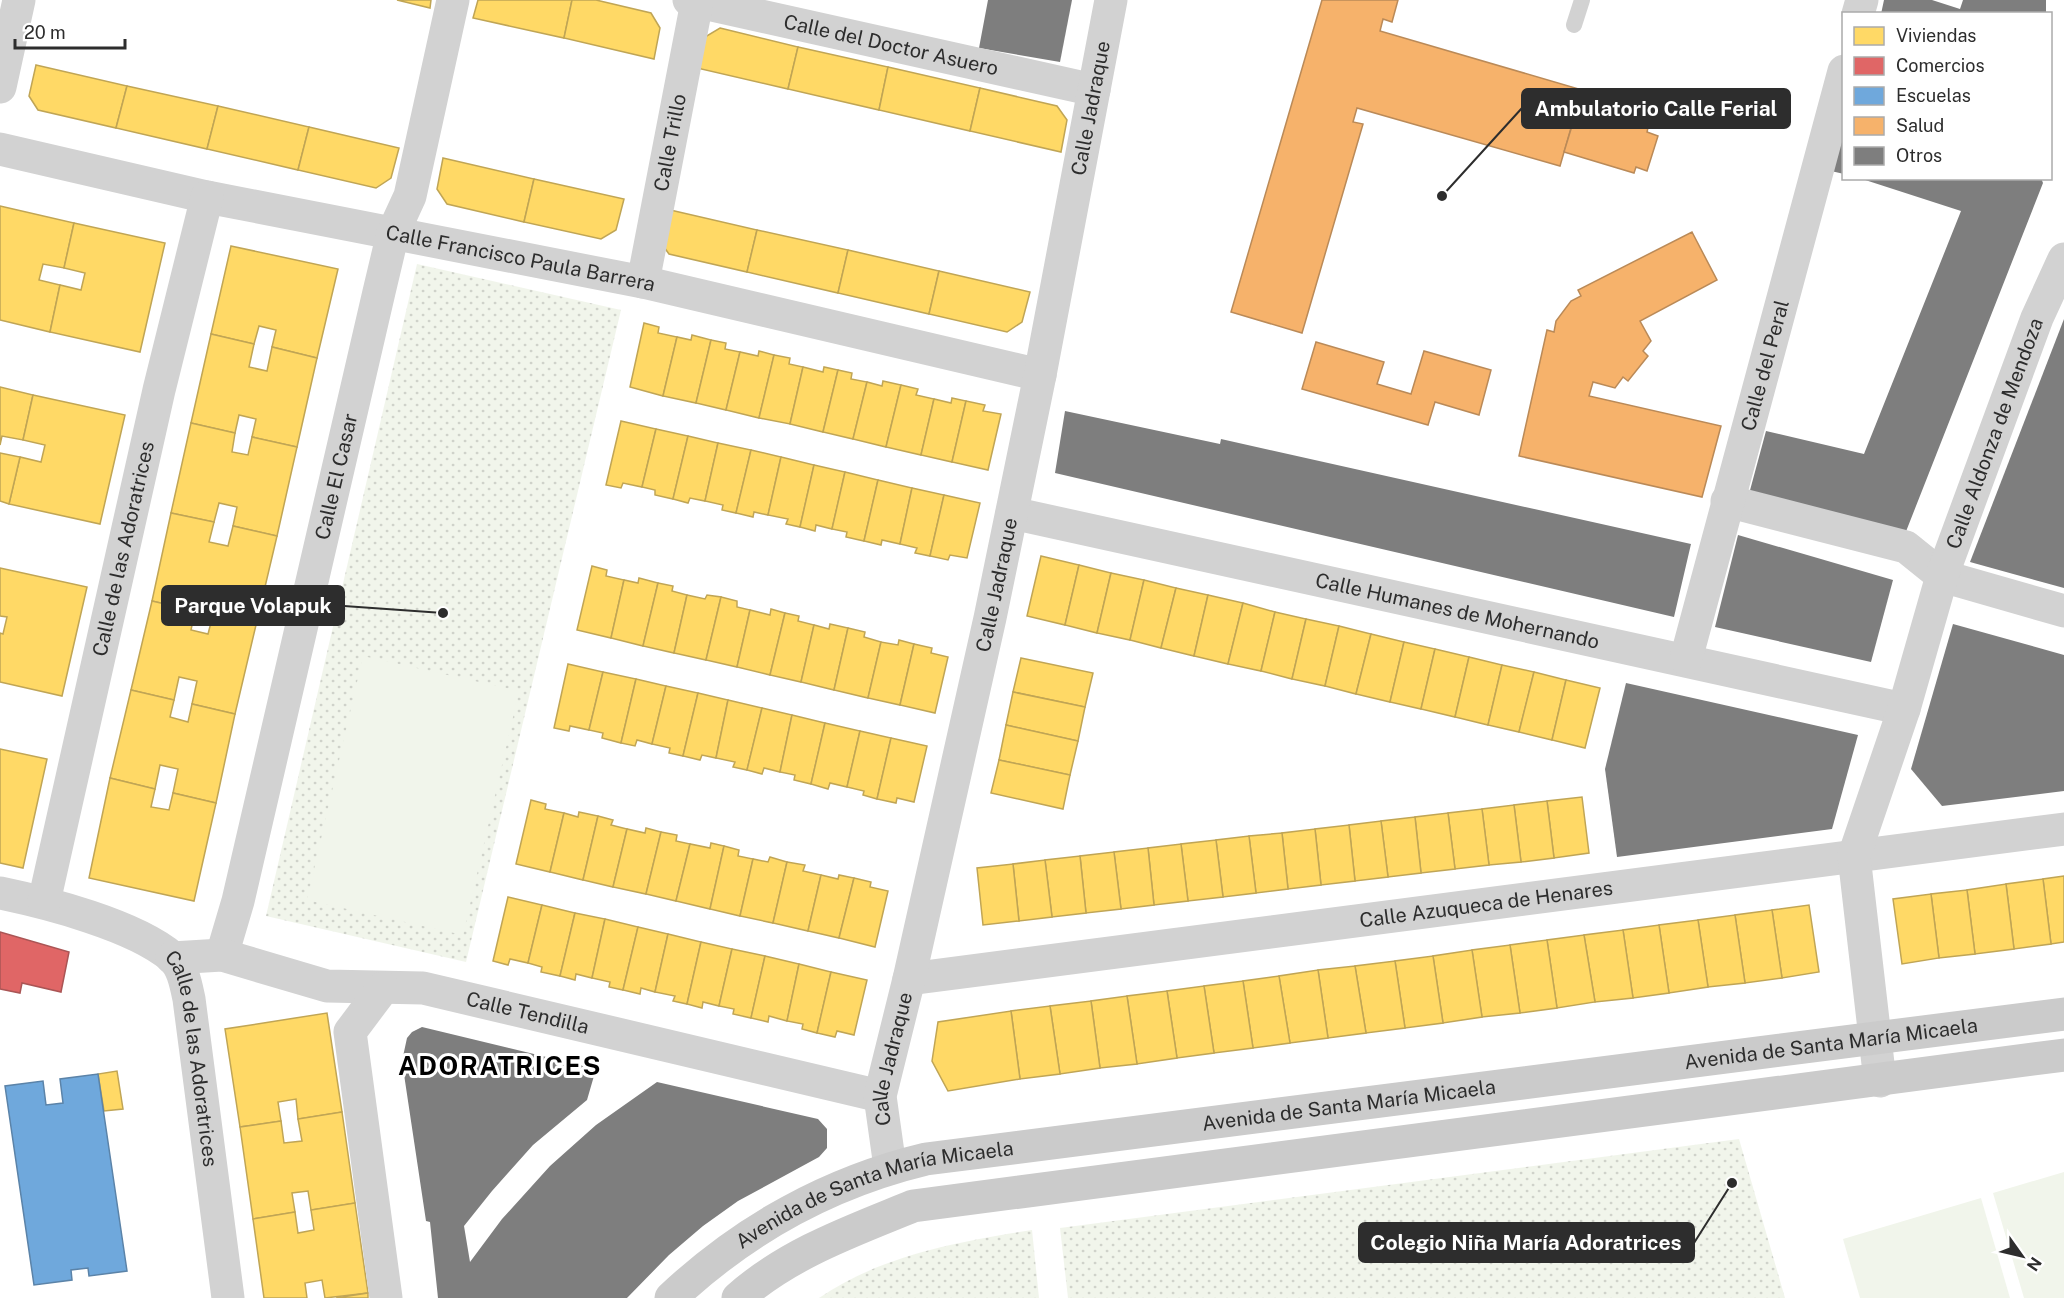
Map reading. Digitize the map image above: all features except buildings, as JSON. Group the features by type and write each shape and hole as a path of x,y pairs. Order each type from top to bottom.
{"street":[{"path":"0,87 19,0"},
{"name":"Calle El Casar","path":"222,955 238,902 393,233 410,196 453,0"},
{"name":"Calle Jadraque","path":"890,1167 880,1096 909,979 1012,513 1111,0"},
{"name":"Calle del Doctor Asuero","path":"693,1 1094,90"},
{"name":"Calle Trillo","path":"643,282 693,1"},
{"name":"Calle del Peral","path":"1686,659 1842,78"},
{"name":"Calle Francisco Paula Barrera","path":"0,149 207,197 643,282 1040,375"},
{"name":"Calle de las Adoratrices","path":"44,902 159,390 207,197"},
{"name":"Calle Aldonza de Mendoza","path":"1854,856 1904,709 1942,576 2037,318 2064,262"},
{"path":"1728,501 1906,548 1942,576 2064,611"},
{"name":"Calle Humanes de Mohernando","path":"1012,513 1686,659 1904,709"},
{"name":"Calle Azuqueca de Henares","path":"909,979 2064,830"},
{"path":"1854,856 1880,1081"},
{"name":"Calle de las Adoratrices","path":"0,893 44,902 127,932 172,958 185,980 228,1298"},
{"name":"Calle Tendilla","path":"172,958 222,955 327,986 423,988 880,1096"},
{"path":"383,988 350,1032 386,1298"},
{"name":"Avenida de Santa María Micaela","path":"671,1298 728,1249 806,1201 890,1167 952,1153 2064,1014"},
{"name":"Avenida de Santa María Micaela","path":"738,1298 758,1280 826,1241 913,1206 1880,1081 2064,1055"}],"lane":[{"path":"1574,25 1582,0"}],"shaded area":[{"path":"417,264 621,310 466,962 266,916"},
{"path":"363,656 519,691 463,935 307,900"},
{"path":"1739,1139 1785,1298 1068,1298 1060,1228"},
{"path":"2064,1172 2064,1298 2024,1298 1993,1193"},
{"path":"1981,1198 2010,1298 1860,1298 1843,1239"},
{"path":"1032,1230 1039,1298 819,1298 868,1271 921,1252"}],"place":[{"name":"Ambulatorio Calle Ferial","path":"1442,196"},
{"name":"Parque Volapuk","path":"443,613"},
{"name":"Colegio Niña María Adoratrices","path":"1732,1183"}],"district":[{"name":"ADORATRICES","path":"500,1065"}]}
